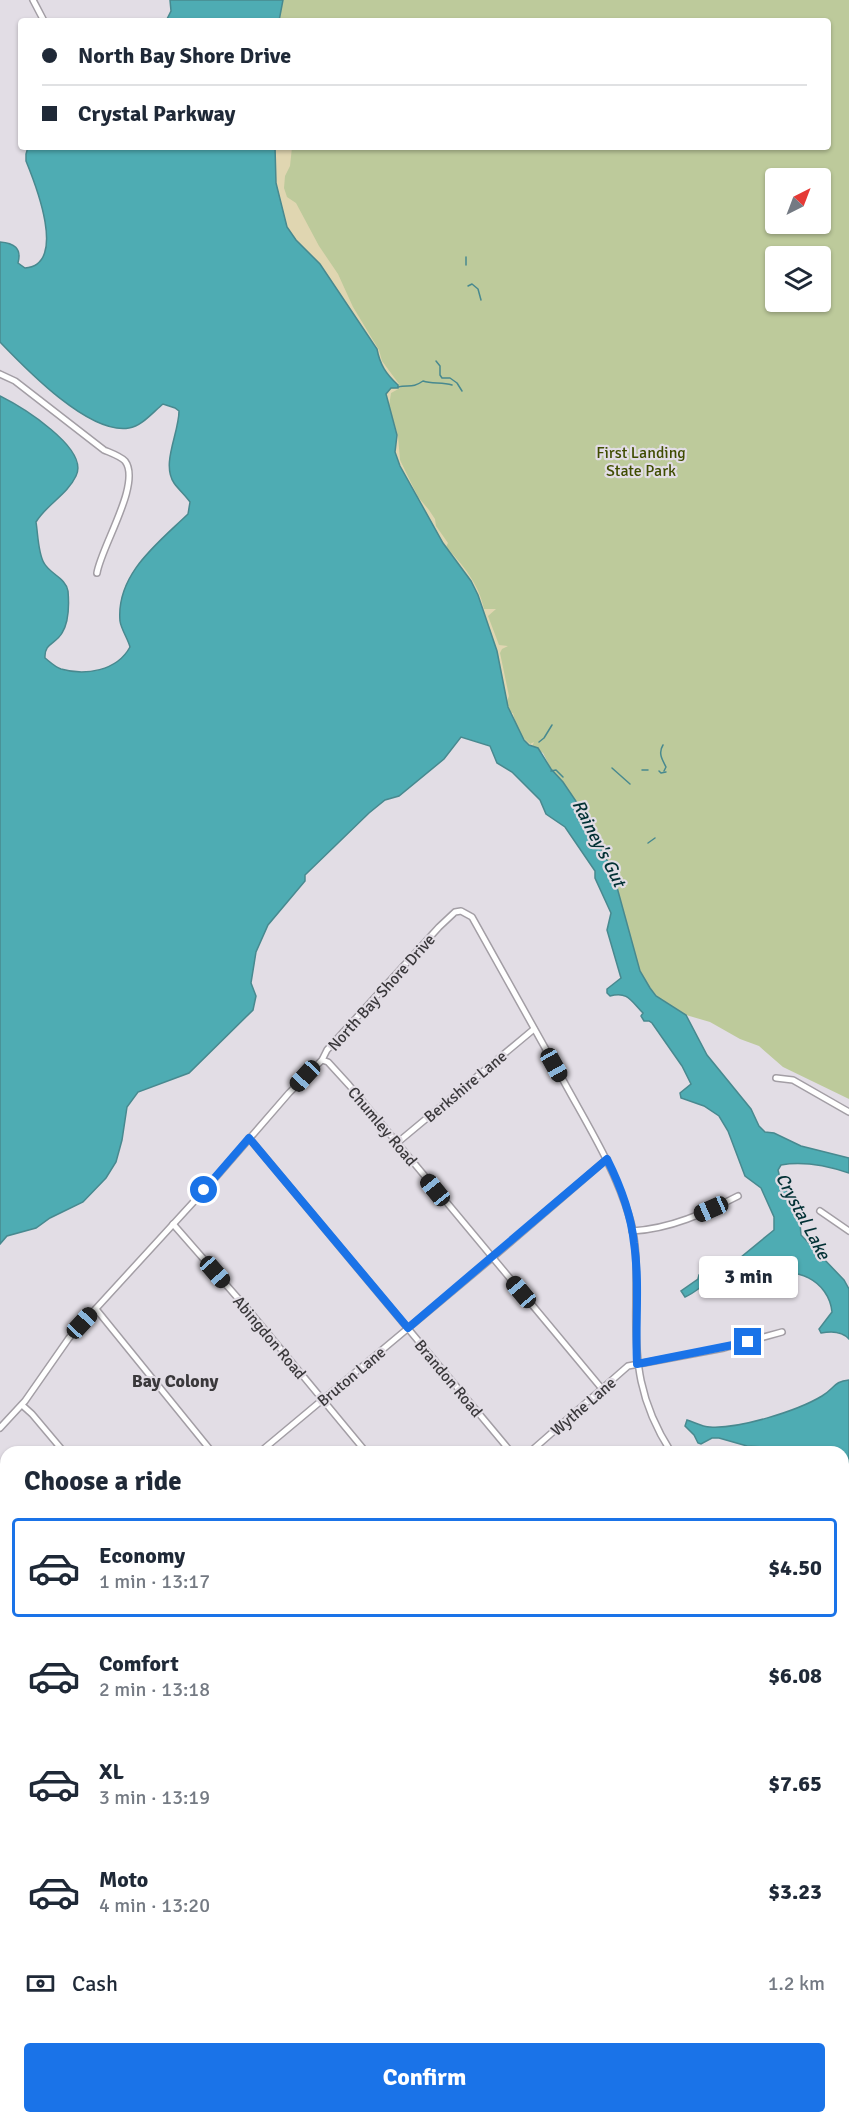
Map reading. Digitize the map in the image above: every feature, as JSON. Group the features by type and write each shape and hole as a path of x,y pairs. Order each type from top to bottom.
{"street":[{"path":"33,0 42,18"},
{"path":"0,374 15,381 104,450 122,458 127,463 130,474 121,511 101,555 98,573"},
{"name":"North Bay Shore Drive","path":"0,1428 22,1405 69,1338 305,1076 322,1060 327,1050 439,927 458,911 465,912 472,917 534,1029"},
{"path":"534,1029 607,1159 621,1190 636,1257 637,1364 640,1383 650,1413 668,1446"},
{"name":"Berkshire Lane","path":"397,1143 534,1029"},
{"name":"Chumley Road","path":"322,1060 328,1062 603,1389"},
{"path":"776,1078 793,1080 849,1112"},
{"name":"Brandon Road","path":"249,1138 506,1446"},
{"name":"Bruton Lane","path":"267,1446 607,1159"},
{"path":"632,1231 675,1223 738,1196"},
{"path":"820,1211 849,1231"},
{"name":"Abingdon Road","path":"173,1224 250,1312 361,1446"},
{"path":"96,1309 207,1446"},
{"path":"637,1364 724,1348 782,1332"},
{"name":"Wythe Lane","path":"537,1446 628,1366 637,1364"},
{"path":"22,1405 59,1446"}],"green space":[{"name":"First Landing State Park","path":"283,0 849,0 849,1099 783,1067 759,1046 740,1039 710,1022 686,1015 656,996 650,988 640,971 612,869 582,810 551,769 543,753 524,740 516,726 505,700 471,581 443,543 400,466 386,394 391,388 386,374 287,227 275,150 831,150 831,18 280,18"}],"sand":[{"path":"270,150 292,150 290,166 285,176 284,188 287,197 296,203 319,246 338,274 353,307 379,350 382,361 399,384 394,385 376,371 305,252 281,218"},
{"path":"371,384 386,390 402,387 391,393 389,406 398,436 400,460 418,497 435,519 436,526 448,543 446,547 474,583 484,609 496,609 488,616 499,645 508,646 500,653 509,696 506,704 509,712 513,713 518,733 530,744 534,742 530,751 524,747 509,715 453,559 402,476"}],"water":[{"path":"170,0 283,0 280,18 168,18 171,11"},
{"path":"27,150 275,150 276,183 287,227 296,240 320,264 377,349 384,369 398,385 398,388 391,388 386,394 397,435 395,452 400,466 443,543 471,581 478,595 497,651 508,707 524,740 529,745 538,748 551,769 563,782 582,810 612,869 640,971 656,996 686,1015 707,1055 751,1109 759,1126 765,1132 774,1133 801,1146 849,1158 849,1173 807,1164 781,1165 778,1170 781,1182 799,1211 801,1235 844,1280 849,1289 849,1339 836,1332 821,1333 819,1329 832,1312 829,1301 817,1284 799,1274 788,1273 767,1279 762,1274 749,1274 737,1276 730,1281 717,1277 685,1297 681,1291 698,1279 699,1275 709,1266 741,1257 774,1230 774,1217 761,1188 745,1176 728,1131 719,1116 704,1106 681,1098 680,1093 691,1084 682,1066 652,1023 644,1021 641,1016 643,1013 629,998 621,995 610,996 607,993 607,989 621,978 607,930 611,913 595,878 595,871 565,827 546,814 540,800 512,772 497,763 490,746 461,737 444,759 399,796 385,800 369,813 305,875 305,881 268,925 256,952 251,983 256,996 253,1010 189,1073 138,1092 127,1107 116,1162 106,1178 83,1202 50,1218 36,1228 7,1236 0,1244 0,396 51,429 73,453 78,465 72,483 36,522 42,559 64,583 68,591 68,612 64,629 60,637 48,646 45,653 45,658 57,667 80,672 100,670 117,662 124,655 130,647 120,621 125,589 141,561 188,514 190,502 174,483 169,467 179,411 163,404 143,422 129,428 113,427 95,421 59,397 0,342 0,242 16,247 19,254 18,263 25,268 38,263 45,253 47,239 41,204 26,161"},
{"path":"849,1380 849,1446 747,1446 719,1438 712,1438 701,1444 685,1426 687,1420 707,1427 722,1427 768,1418 811,1402"}],"waterway":[{"path":"466,257 466,265"},
{"path":"468,286 472,284 478,289 481,300"},
{"path":"436,361 440,366 442,378 450,378 462,391"},
{"path":"398,387 423,381 452,385"},
{"path":"539,742 552,725"},
{"path":"663,745 661,753 666,767 664,771"},
{"path":"612,768 630,784"},
{"path":"551,771 556,770 563,777"},
{"path":"642,770 648,770"},
{"path":"659,771 666,772"},
{"path":"648,843 655,838"}],"district":[{"name":"Bay Colony","path":"175,1381"}],"route":[{"path":"204,1190 249,1138 408,1328 607,1159 621,1190 634,1243 637,1364 748,1342"}],"water label":[{"name":"Rainey's Gut","path":"599,843"},
{"name":"Crystal Lake","path":"803,1216"}]}
